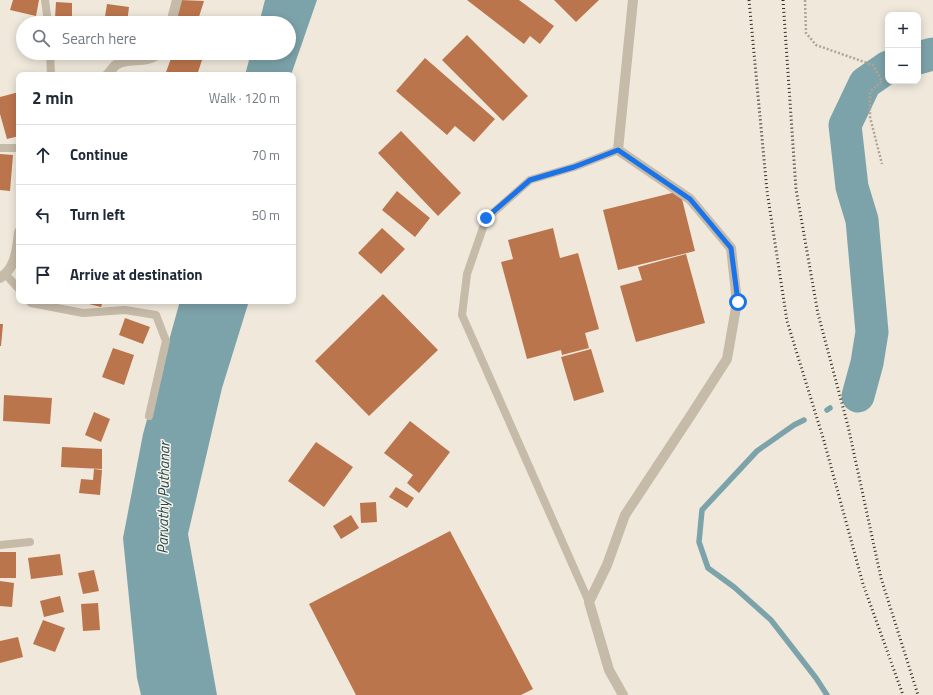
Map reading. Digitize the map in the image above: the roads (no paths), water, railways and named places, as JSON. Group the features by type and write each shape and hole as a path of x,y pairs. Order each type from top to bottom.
{"street":[{"path":"174,16 177,0"},
{"path":"623,695 609,670 589,602 607,565 625,515 694,412 727,359 738,302 731,248 690,199 618,150 633,0"},
{"path":"110,72 116,65 126,62 148,60"},
{"path":"3,276 13,265 16,256"}],"lane":[{"path":"45,0 47,16"},
{"path":"50,60 51,72"},
{"path":"0,148 16,148"},
{"path":"589,602 462,315 467,274 486,218 530,180 574,167 618,150"},
{"path":"3,276 16,287"},
{"path":"36,304 83,313 125,310 156,315 166,342 149,416"},
{"path":"0,544 30,542"}],"water":[{"path":"265,0 317,0 292,72 246,72 249,60 296,60 296,16 261,16"},
{"name":"Parvathy Puthanar","path":"179,304 248,304 222,388 188,534 217,695 141,695 137,678 123,538 143,434"}],"waterway":[{"path":"921,57 933,54"},
{"path":"858,396 867,363 872,332 862,220 852,187 845,125 865,83 885,69"},
{"path":"853,398 858,396"},
{"path":"804,420 794,425 757,451 702,510 699,542 708,568 734,587 771,620 816,678 827,695"}],"railway":[{"path":"749,0 767,191 787,321 824,441 863,584 903,695"},
{"path":"783,0 796,189 818,314 848,426 881,578 918,695"}]}
